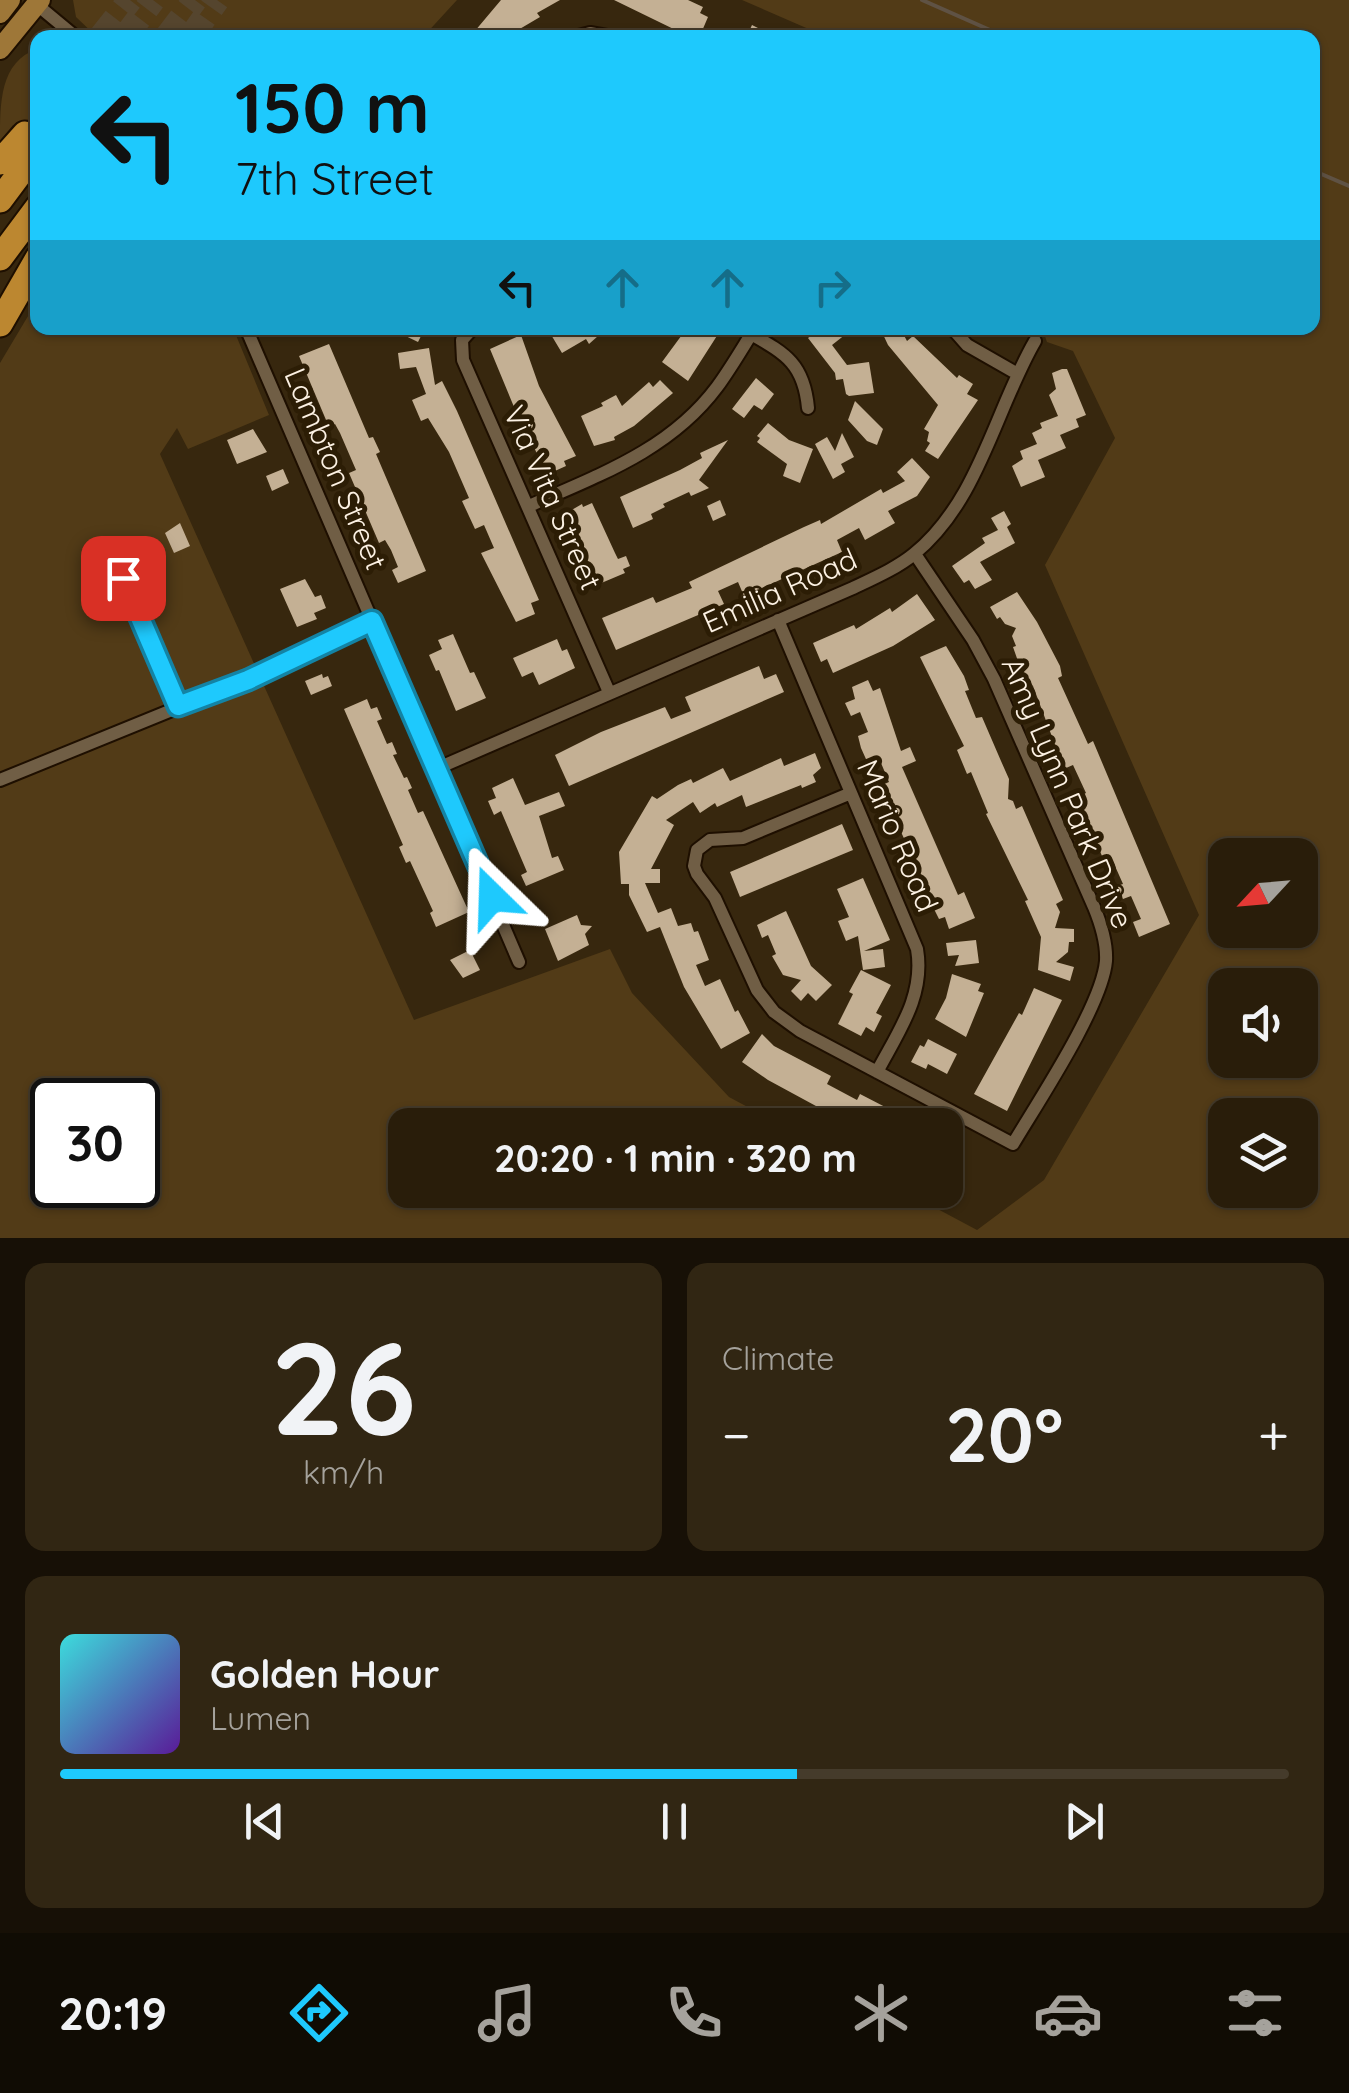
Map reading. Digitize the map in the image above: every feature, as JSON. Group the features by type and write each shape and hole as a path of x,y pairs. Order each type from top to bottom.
{"highway":[{"path":"0,162 30,142"},
{"path":"0,200 30,143"},
{"path":"0,258 30,217"},
{"path":"0,324 30,272"}],"main road":[{"path":"0,13 10,0"},
{"path":"0,48 38,2"}],"street":[{"path":"38,2 68,30"},
{"name":"Lambton Street","path":"249,335 519,962"},
{"name":"Via Vita Street","path":"467,335 462,340 463,360 609,692"},
{"path":"529,506 621,466 671,435 717,388 750,335"},
{"path":"758,335 792,360 804,382 808,408"},
{"path":"958,335 967,346 1016,373"},
{"name":"Emilia Road","path":"438,768 874,578 915,554 952,512 971,480 1016,373 1035,341"},
{"path":"109,546 178,706"},
{"name":"Amy Lynn Park Drive","path":"851,793 744,838 710,840 696,850 694,866 715,898 766,1003 800,1031 1013,1144 1096,996 1106,965 1104,939 1094,907 994,679 974,640 915,554"},
{"name":"Mario Road","path":"778,620 912,934 920,966 910,1011 877,1072"},
{"path":"0,780 248,680 372,621"}],"shaded area":[{"path":"73,0 457,0 429,30 90,30 76,17"},
{"path":"742,0 1349,0 1349,1238 0,1238 0,363 30,313 30,335 236,335 269,415 188,449 177,428 160,454 414,1020 610,949 632,993 729,1097 749,1108 388,1108 388,1208 936,1208 977,1230 1044,1180 1199,915 1045,565 1115,438 1073,351 1047,342 1044,335 1320,335 1320,30 811,30"},
{"path":"30,52 30,138 13,125 0,141 5,85 16,63"}],"building":[{"path":"501,0 560,0 518,30 476,30"},
{"path":"614,0 688,0 703,7 700,13 708,17 702,30 676,30"},
{"path":"404,335 422,335 418,342"},
{"path":"521,335 539,386 576,456 564,461 566,466 546,475 490,349"},
{"path":"551,335 599,335 589,344 586,339 562,353"},
{"path":"682,335 718,335 688,381 662,362"},
{"path":"845,335 832,345 847,365 869,362 874,393 846,394 843,379 836,380 835,373 808,338"},
{"path":"883,335 904,335 907,341 913,336 957,378 959,375 973,384 967,394 978,400 938,459 925,451 930,443 929,432 924,429 938,405"},
{"path":"329,344 369,438 373,437 380,452 376,454 426,571 398,583 392,570 398,567 391,550 385,540 379,543 349,473 356,470 340,433 335,424 329,427 299,356"},
{"path":"429,348 435,385 442,381 457,411 539,600 531,603 535,614 516,622 481,553 494,548 484,525 475,529 462,501 469,498 449,452 428,418 421,421 412,400 426,394 416,367 400,369 398,353"},
{"path":"1067,369 1086,415 1076,419 1079,427 1060,435 1066,448 1038,460 1045,477 1021,487 1012,466 1023,459 1020,451 1037,444 1032,433 1042,428 1040,423 1058,416 1049,395 1056,389 1052,373"},
{"path":"756,378 774,394 762,410 754,405 744,418 732,409"},
{"path":"660,380 673,393 615,440 594,446 581,416 616,395 622,406 649,382 653,387"},
{"path":"855,401 883,429 877,445 867,441 848,420"},
{"path":"768,423 789,440 813,449 800,483 783,476 787,464 757,442 757,436"},
{"path":"253,429 267,452 237,464 227,440"},
{"path":"842,433 854,457 841,464 845,472 833,479 815,444 827,437 835,451"},
{"path":"728,440 699,480 709,488 663,504 665,507 651,514 653,519 633,528 620,497 680,470 702,458 700,453"},
{"path":"912,458 930,477 917,496 888,511 895,523 865,540 859,528 837,540 842,552 744,596 738,582 718,591 724,604 616,650 602,618 653,597 656,603 692,588 689,582 820,520 821,524 881,489 883,493 905,481 897,472"},
{"path":"283,469 289,483 272,491 266,476"},
{"path":"720,500 726,515 713,521 707,506"},
{"path":"592,503 618,559 626,556 630,566 623,569 625,573 599,584 563,515"},
{"path":"1004,511 1015,543 980,562 992,580 975,589 969,580 964,583 952,566 985,543 982,538 998,530 991,518"},
{"path":"180,523 190,546 174,553 165,533"},
{"path":"305,579 315,597 321,595 326,608 314,613 317,619 297,627 280,589"},
{"path":"1017,592 1060,666 1062,676 1058,678 1088,744 1093,741 1170,924 1139,937 1133,922 1141,919 1131,896 1123,899 1117,886 1123,884 1111,857 1104,861 1078,797 1086,793 1073,765 1066,768 1033,686 1020,667 1013,647 1016,628 1000,617 997,619 990,607"},
{"path":"917,594 935,620 893,646 833,673 827,659 821,662 813,643 854,625 856,629 890,608 892,612"},
{"path":"453,634 486,698 456,711 429,655 442,649 438,640"},
{"path":"557,639 562,651 567,649 575,668 539,685 533,672 522,677 513,658"},
{"path":"946,646 964,676 969,690 965,691 976,718 982,717 1009,779 1008,799 1016,809 1022,806 1063,900 1056,904 1060,912 1055,928 1074,929 1074,942 1069,942 1068,952 1056,962 1074,967 1070,981 1038,970 1041,937 1025,901 1028,900 986,814 971,772 967,774 957,750 964,746 920,657"},
{"path":"759,666 764,679 776,674 784,692 569,786 555,755 665,707 671,719 691,711 685,697"},
{"path":"322,674 323,678 328,676 332,686 311,695 305,681"},
{"path":"868,680 873,691 880,688 901,751 910,747 916,761 902,767 958,895 964,892 975,918 949,929 945,917 939,919 922,890 904,847 907,845 880,786 889,782 881,763 870,768 861,748 858,736 868,732 860,712 851,716 845,703 855,699 852,687"},
{"path":"367,699 371,709 377,707 382,719 377,721 387,744 392,742 397,754 393,755 412,788 408,790 418,813 423,811 469,912 436,927 430,913 433,911 410,861 406,863 399,847 403,845 344,709"},
{"path":"815,753 821,768 813,775 816,782 746,807 742,795 717,807 715,803 700,813 693,802 666,820 674,825 651,869 660,869 660,883 645,883 658,913 671,908 678,926 691,923 694,932 698,931 709,960 696,965 705,986 720,979 750,1033 721,1049 684,987 660,927 647,932 629,895 629,884 621,884 619,852 652,796 657,799 678,785 691,779 693,783 723,768 730,781 781,758 784,766"},
{"path":"513,778 525,805 559,792 565,806 539,816 552,858 558,856 564,870 526,886 521,875 527,872 501,811 494,815 488,801 496,798 492,788"},
{"path":"842,824 853,850 740,897 730,872"},
{"path":"863,878 890,940 864,951 883,949 885,967 863,970 858,936 846,941 838,921 849,917 837,889"},
{"path":"786,911 811,966 832,985 816,1001 808,993 801,1001 791,991 801,980 783,975 772,956 776,954 768,935 762,938 757,925"},
{"path":"577,915 581,925 592,926 585,934 589,945 558,961 545,929"},
{"path":"976,940 979,963 955,966 959,955 948,956 946,943"},
{"path":"470,950 480,970 463,978 450,960"},
{"path":"861,970 891,985 876,1013 882,1016 874,1032 866,1027 861,1036 838,1024"},
{"path":"952,974 981,984 978,991 984,993 966,1037 935,1019"},
{"path":"1034,988 1062,1000 1007,1111 974,1094"},
{"path":"762,1034 774,1046 831,1076 827,1084 857,1100 860,1094 887,1108 820,1108 742,1062"},
{"path":"928,1039 957,1054 947,1074 928,1064 926,1069 911,1062"}],"waterway":[{"path":"922,0 990,30"},
{"path":"1320,173 1349,186"}],"tunnel":[{"path":"106,30 130,0"},
{"path":"130,30 153,0"},
{"path":"172,30 195,0"},
{"path":"196,30 217,0"}],"route":[{"path":"123,578 178,706 248,680 372,621 492,897"}]}
